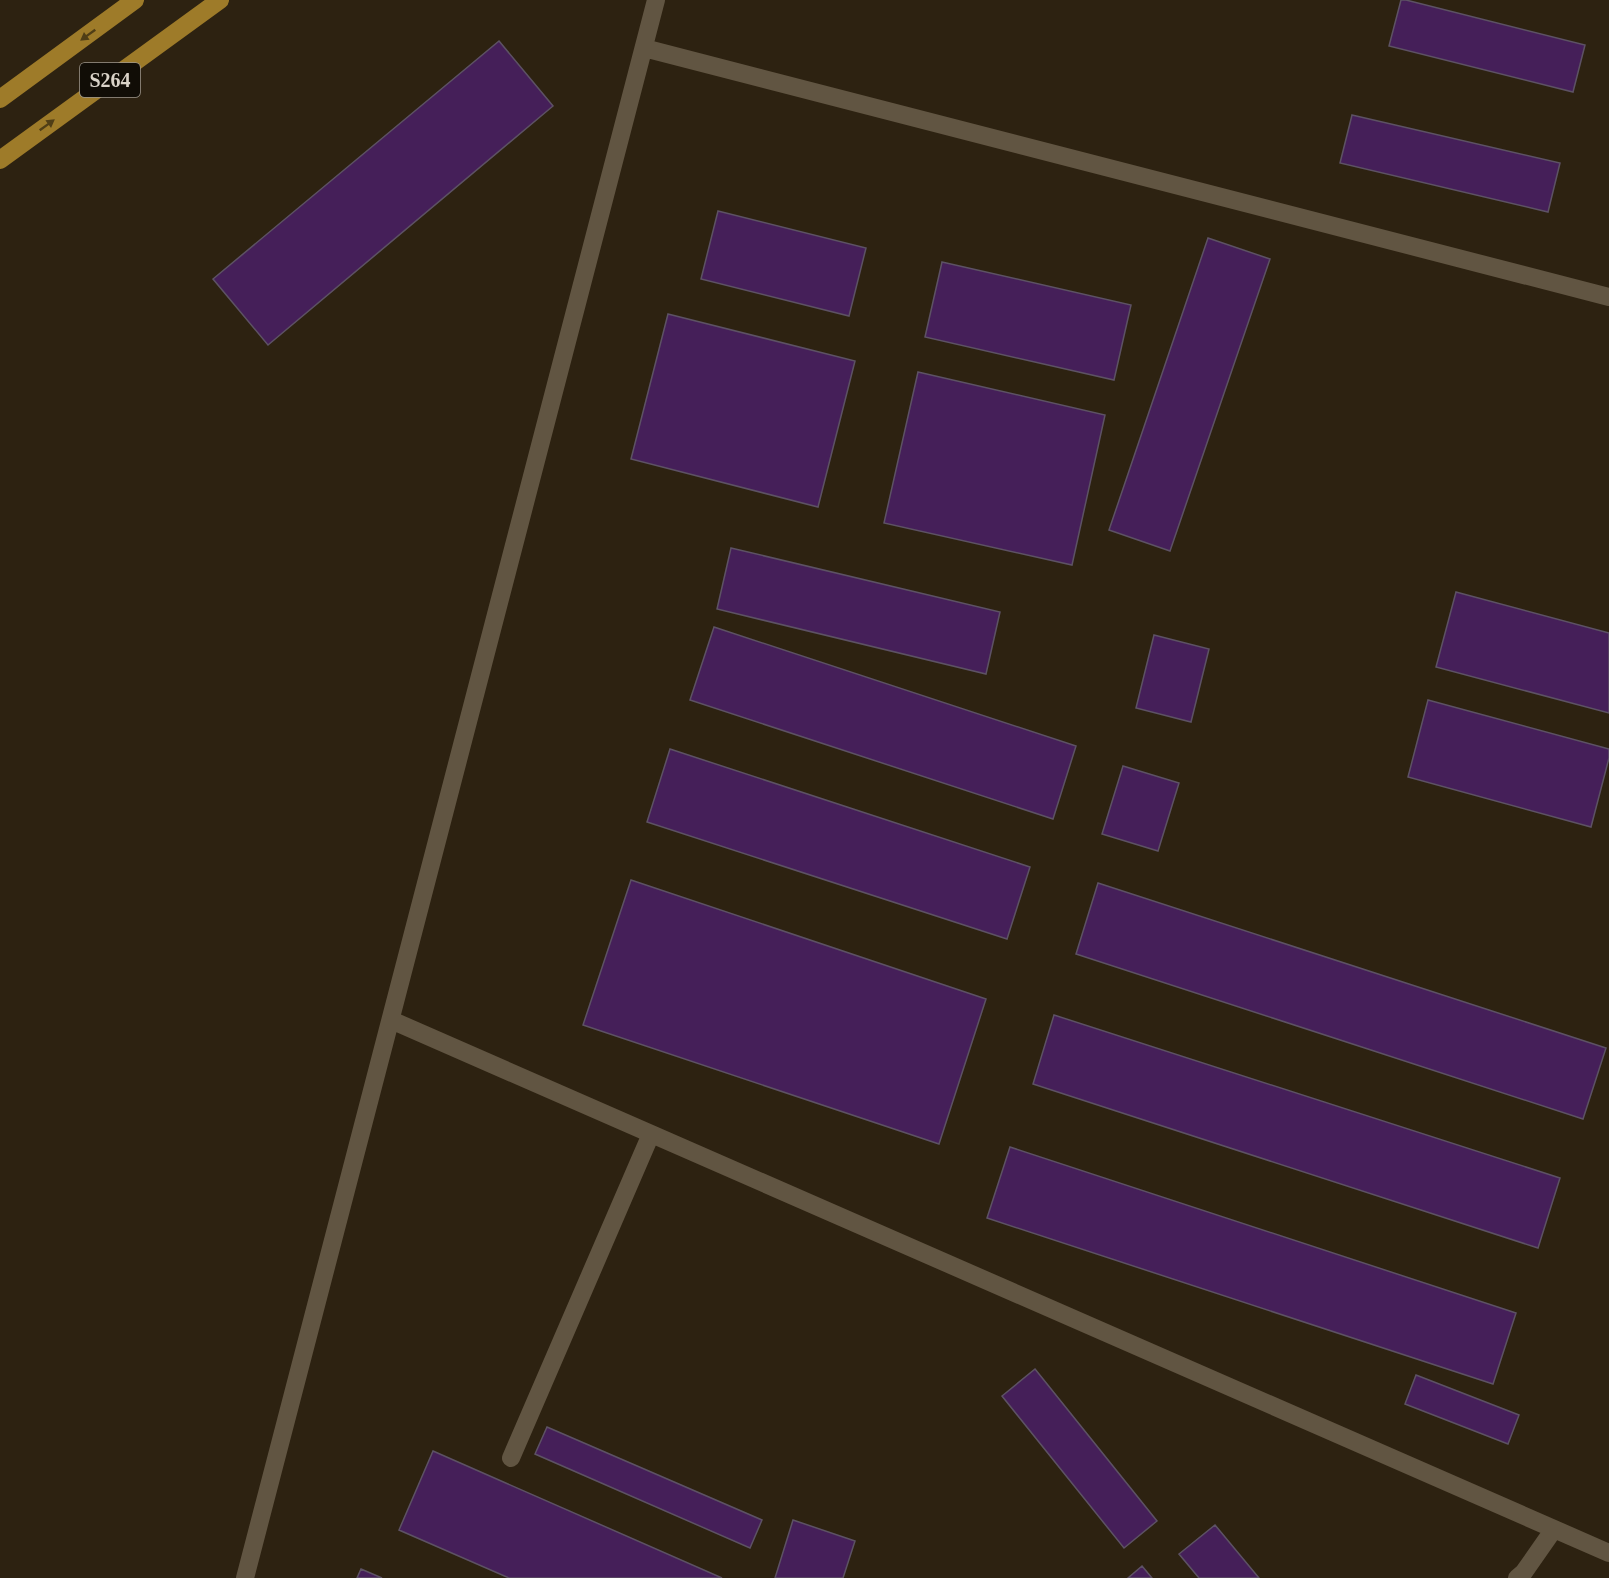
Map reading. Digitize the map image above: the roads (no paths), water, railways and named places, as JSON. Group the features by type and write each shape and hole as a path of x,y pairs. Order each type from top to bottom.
{"main road":[{"name":"S264","path":"0,99 135,0"},
{"name":"S264","path":"0,160 220,0"}],"street":[{"path":"245,1578 656,0"},
{"path":"644,48 1609,297"},
{"path":"391,1020 1609,1553"},
{"path":"511,1458 651,1134"},
{"path":"1517,1578 1524,1572 1554,1529"}]}
